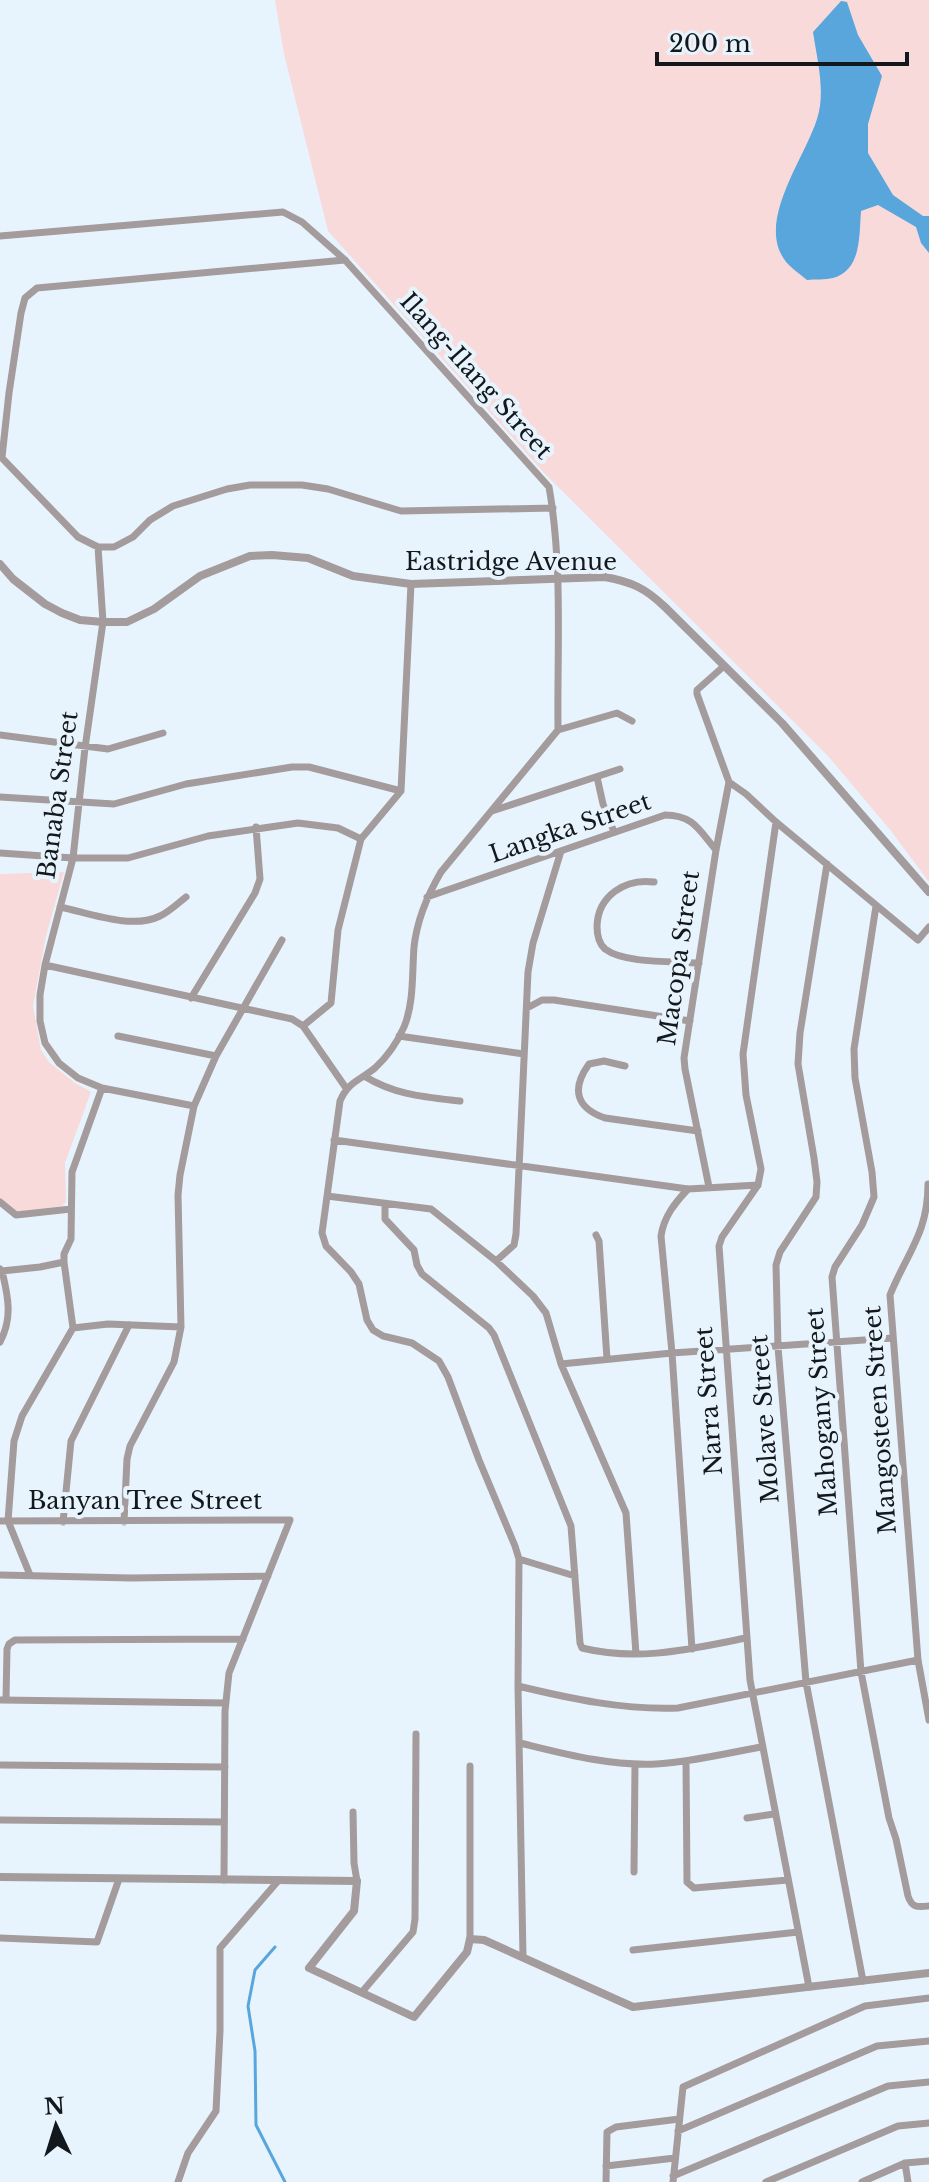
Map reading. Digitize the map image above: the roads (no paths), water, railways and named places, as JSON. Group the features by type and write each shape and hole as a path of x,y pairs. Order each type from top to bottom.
{"street":[{"name":"Ilang-Ilang Street","path":"0,236 283,212 302,222 345,260 549,487 557,578 558,730"},
{"path":"345,260 37,288 25,298 21,313 1,456 78,537 98,547 114,547 133,537 150,520 173,506 250,485 302,485 328,489 401,511 553,508"},
{"name":"Banaba Street","path":"98,547 103,622 73,858 45,965 40,1021 45,1043 59,1063 78,1078 102,1088 194,1106"},
{"name":"Eastridge Avenue","path":"0,564 13,579 53,609 80,620 103,622 127,622 154,609 200,576 250,556 308,558 353,576 411,584 605,577 629,581 649,592 812,756 929,892"},
{"path":"303,1026 331,1003 338,930 361,839 401,791 411,584"},
{"path":"724,666 697,690 697,694 729,782 918,940 929,941"},
{"path":"523,1957 519,1559 439,1361 412,1343 383,1336 373,1330 367,1320 359,1284 326,1246 322,1233 340,1101 346,1088 376,1066 394,1047 405,1024 410,1004 415,944 426,897 441,872 558,730 617,713 632,721"},
{"path":"0,735 108,749 163,733"},
{"path":"0,797 114,804 186,784 292,767 309,767 401,791"},
{"path":"490,812 620,769"},
{"path":"597,777 614,832"},
{"name":"Macopa Street","path":"709,1187 684,1058 729,782"},
{"name":"Langka Street","path":"426,897 665,815 679,815 691,820 716,850"},
{"path":"334,1140 688,1189 758,1185 761,1169 746,1095 743,1054 776,822"},
{"path":"0,853 128,858 208,836 298,823 338,828 361,839"},
{"path":"191,998 255,893 260,879 256,827"},
{"path":"496,1261 514,1245 528,972 533,943 561,851"},
{"name":"Molave Street","path":"827,864 800,1033 798,1064 814,1158 816,1197 780,1252 776,1265 778,1347 806,1682 863,1981"},
{"path":"654,882 642,880 616,889 603,901 597,919 597,936 604,948 626,958 699,963"},
{"path":"60,907 127,922 145,921 162,916 186,897"},
{"name":"Mahogany Street","path":"876,906 854,1049 855,1078 874,1197 832,1277 861,1672 889,1818 908,1896 915,1907 929,1906"},
{"path":"918,940 929,927"},
{"path":"124,1522 130,1446 174,1362 181,1327 178,1195 194,1106 216,1056 282,940"},
{"path":"45,965 292,1019 303,1026 346,1088"},
{"path":"527,1008 542,1000 554,1000 690,1021"},
{"path":"118,1036 216,1056"},
{"path":"399,1036 524,1054"},
{"path":"625,1066 604,1061 589,1064 580,1077 582,1105 591,1113 605,1118 698,1131"},
{"path":"364,1076 387,1089 404,1094 460,1101"},
{"path":"30,1575 4,1521 14,1441 22,1416 73,1328 64,1262 71,1239 72,1172 102,1088"},
{"name":"Mangosteen Street","path":"928,1184 923,1224 890,1295 918,1660 929,1720"},
{"name":"Narra Street","path":"758,1185 719,1246 725,1351 752,1694 809,1987"},
{"path":"688,1189 663,1223 661,1236 692,1649"},
{"path":"327,1196 431,1209 496,1261 533,1296 546,1313 561,1364 626,1513 636,1654"},
{"path":"0,1202 16,1215 71,1209"},
{"path":"385,1204 385,1219 414,1250 422,1274 494,1335 571,1526 582,1648 598,1652 658,1655 746,1638"},
{"path":"596,1235 599,1241 607,1359"},
{"path":"0,1342 6,1329 9,1303 1,1270 64,1262"},
{"path":"73,1328 108,1324 181,1327"},
{"path":"63,1522 71,1441 129,1325"},
{"path":"561,1364 893,1338"},
{"name":"Banyan Tree Street","path":"4,1521 290,1520 268,1576"},
{"path":"519,1559 575,1576"},
{"path":"0,1575 131,1578 268,1576 229,1673 224,1880"},
{"path":"226,1703 3,1700 7,1649 15,1640 243,1639"},
{"path":"518,1686 583,1702 647,1709 678,1708 918,1660"},
{"path":"362,1992 413,1932 416,1734"},
{"path":"520,1743 583,1759 635,1764 686,1761 761,1747"},
{"path":"686,1761 687,1882 694,1888 788,1880"},
{"path":"634,1872 635,1764"},
{"path":"0,1765 225,1767"},
{"path":"353,1812 357,1881 354,1911 309,1968 414,2017 467,1952 470,1939 470,1766"},
{"path":"747,1818 774,1814"},
{"path":"0,1820 224,1822"},
{"path":"0,1877 357,1881"},
{"path":"0,1938 97,1942 119,1879"},
{"path":"178,2182 188,2153 216,2111 220,1948 278,1881"},
{"path":"633,1950 798,1932"},
{"path":"470,1939 484,1940 633,2007 929,1973"},
{"path":"928,2000 865,2006 683,2087 673,2179 888,2086 929,2082"},
{"path":"678,2131 877,2046 929,2041"},
{"path":"606,2182 607,2132 679,2119"},
{"path":"766,2182 898,2126 929,2123"},
{"path":"606,2166 675,2158"},
{"path":"862,2182 905,2163 929,2161"},
{"path":"905,2163 908,2182"}],"water":[{"path":"841,1 847,2 858,35 882,76 868,124 868,153 893,195 923,216 929,216 929,253 921,243 916,227 878,205 861,211 859,241 849,268 833,278 807,280 784,259 777,243 776,226 786,189 820,109 820,76 813,32"}],"waterway":[{"path":"275,1947 255,1970 248,2006 255,2051 256,2125 285,2182"}]}
